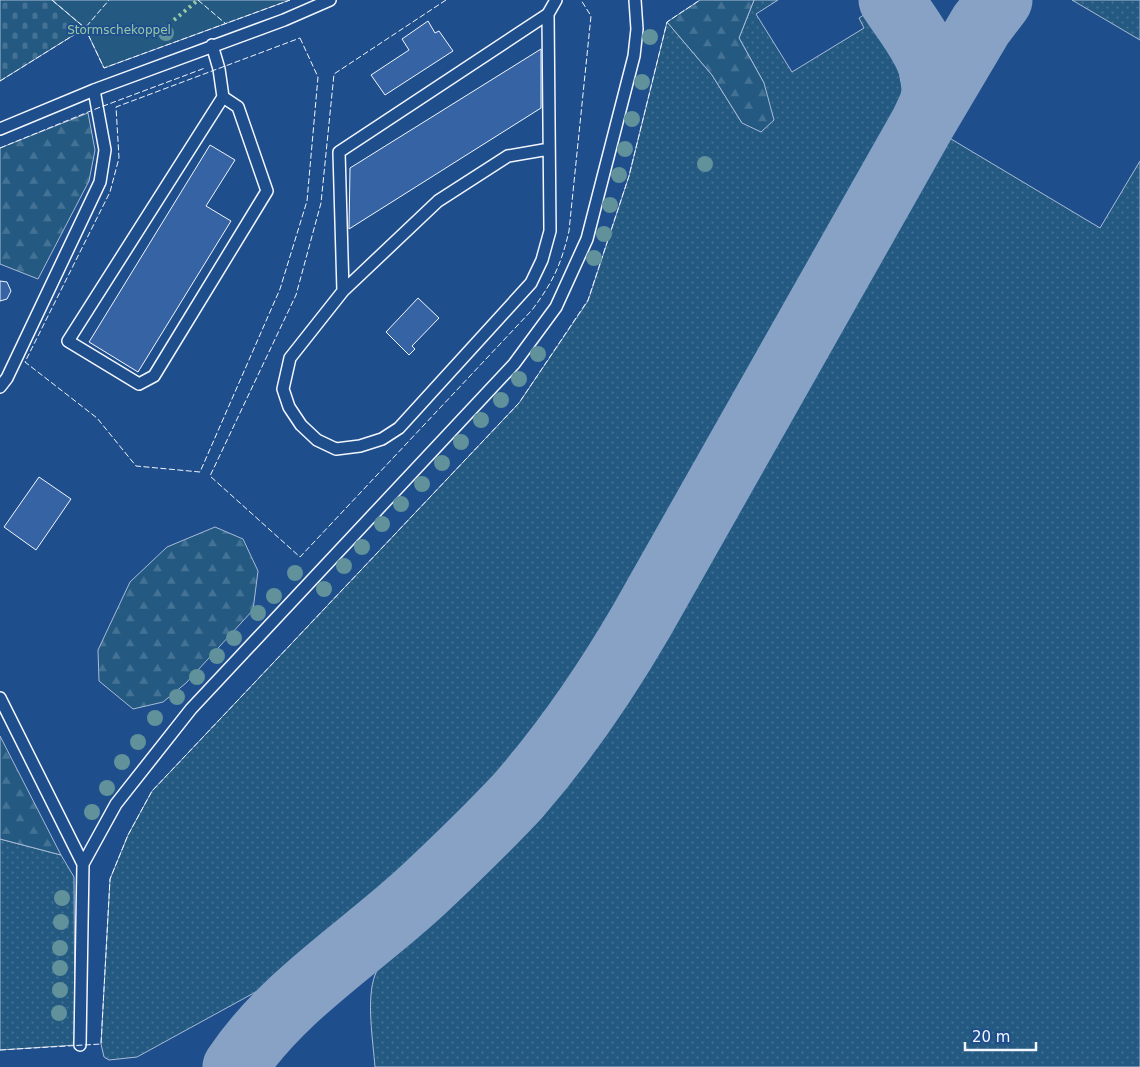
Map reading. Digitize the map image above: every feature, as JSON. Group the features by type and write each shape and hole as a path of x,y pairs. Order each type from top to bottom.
{"lane":[{"path":"0,129 94,90 284,20 330,0"},
{"path":"343,291 340,152 548,14 556,0"},
{"path":"83,864 116,804 191,709 514,364 556,307 587,239 634,56 637,29 635,0"},
{"path":"548,14 550,231 542,260 531,283 399,428 382,439 360,446 336,449 317,440 300,425 289,407 283,389 290,358 343,291 438,201 508,156 549,148"},
{"path":"212,45 219,69 223,97 68,341 139,384 154,376 267,191 238,107 223,97"},
{"path":"0,387 7,378 100,182 105,150 94,90"},
{"path":"0,698 83,864 80,1045"}],"green space":[{"path":"0,0 52,0 85,28 0,81"},
{"name":"Stormschekoppel","path":"52,0 290,0 104,68 85,28"},
{"path":"700,0 754,0 739,38 764,83 774,120 761,132 742,123 712,75 667,22"},
{"path":"754,0 778,0 756,14 792,72 864,28 859,18 870,11 896,55 903,93 897,122 629,591 554,707 471,813 408,874 341,929 263,988 137,1057 109,1060 104,1057 101,1044 110,879 128,835 152,791 519,403 588,301 629,176 667,22 712,75 742,123 764,83 739,38"},
{"path":"1072,0 1140,0 1140,40"},
{"path":"88,113 95,150 89,181 38,279 0,264 0,148"},
{"path":"946,136 1100,228 1140,161 1140,1067 375,1067 371,996 372,985 379,967 398,945 503,846 550,792 636,676"},
{"path":"215,527 243,539 258,571 253,610 186,683 163,702 133,709 99,681 98,650 130,582 167,547"},
{"path":"0,736 61,855 0,839"},
{"path":"0,839 61,855 74,877 75,1045 0,1050"}],"building":[{"path":"428,21 435,33 439,31 453,51 385,95 371,75 409,50 402,39"},
{"path":"541,49 541,108 349,229 350,168"},
{"path":"210,145 235,160 206,206 231,221 138,372 89,342"},
{"path":"0,281 7,282 11,291 7,299 0,301"},
{"path":"418,298 439,318 412,346 415,349 409,355 386,332"},
{"path":"39,477 71,499 36,550 4,527"}],"taxiway":[{"path":"891,0 915,35 929,61 933,74 932,102 923,123"},
{"path":"235,1067 276,1017 300,994 400,911 495,820 518,796 584,711 642,620 923,123 981,25 1000,0"}],"hedge":[{"path":"174,20 198,0"}],"fence":[{"path":"52,0 85,28 104,68 290,0"},
{"path":"0,81 85,28 109,0"},
{"path":"198,0 226,24"},
{"path":"446,0 334,74 321,203 296,295 210,476 300,557 532,310 546,291 563,254 569,231 591,16 581,0"},
{"path":"0,1050 101,1044 110,879 128,835 152,791 519,403 588,300 629,176 667,22 700,0"},
{"path":"300,38 318,77 307,201 280,289 200,472 136,466 97,418 25,362 110,192 119,158 116,107 300,38"},
{"path":"0,148 98,108 205,68"}]}
